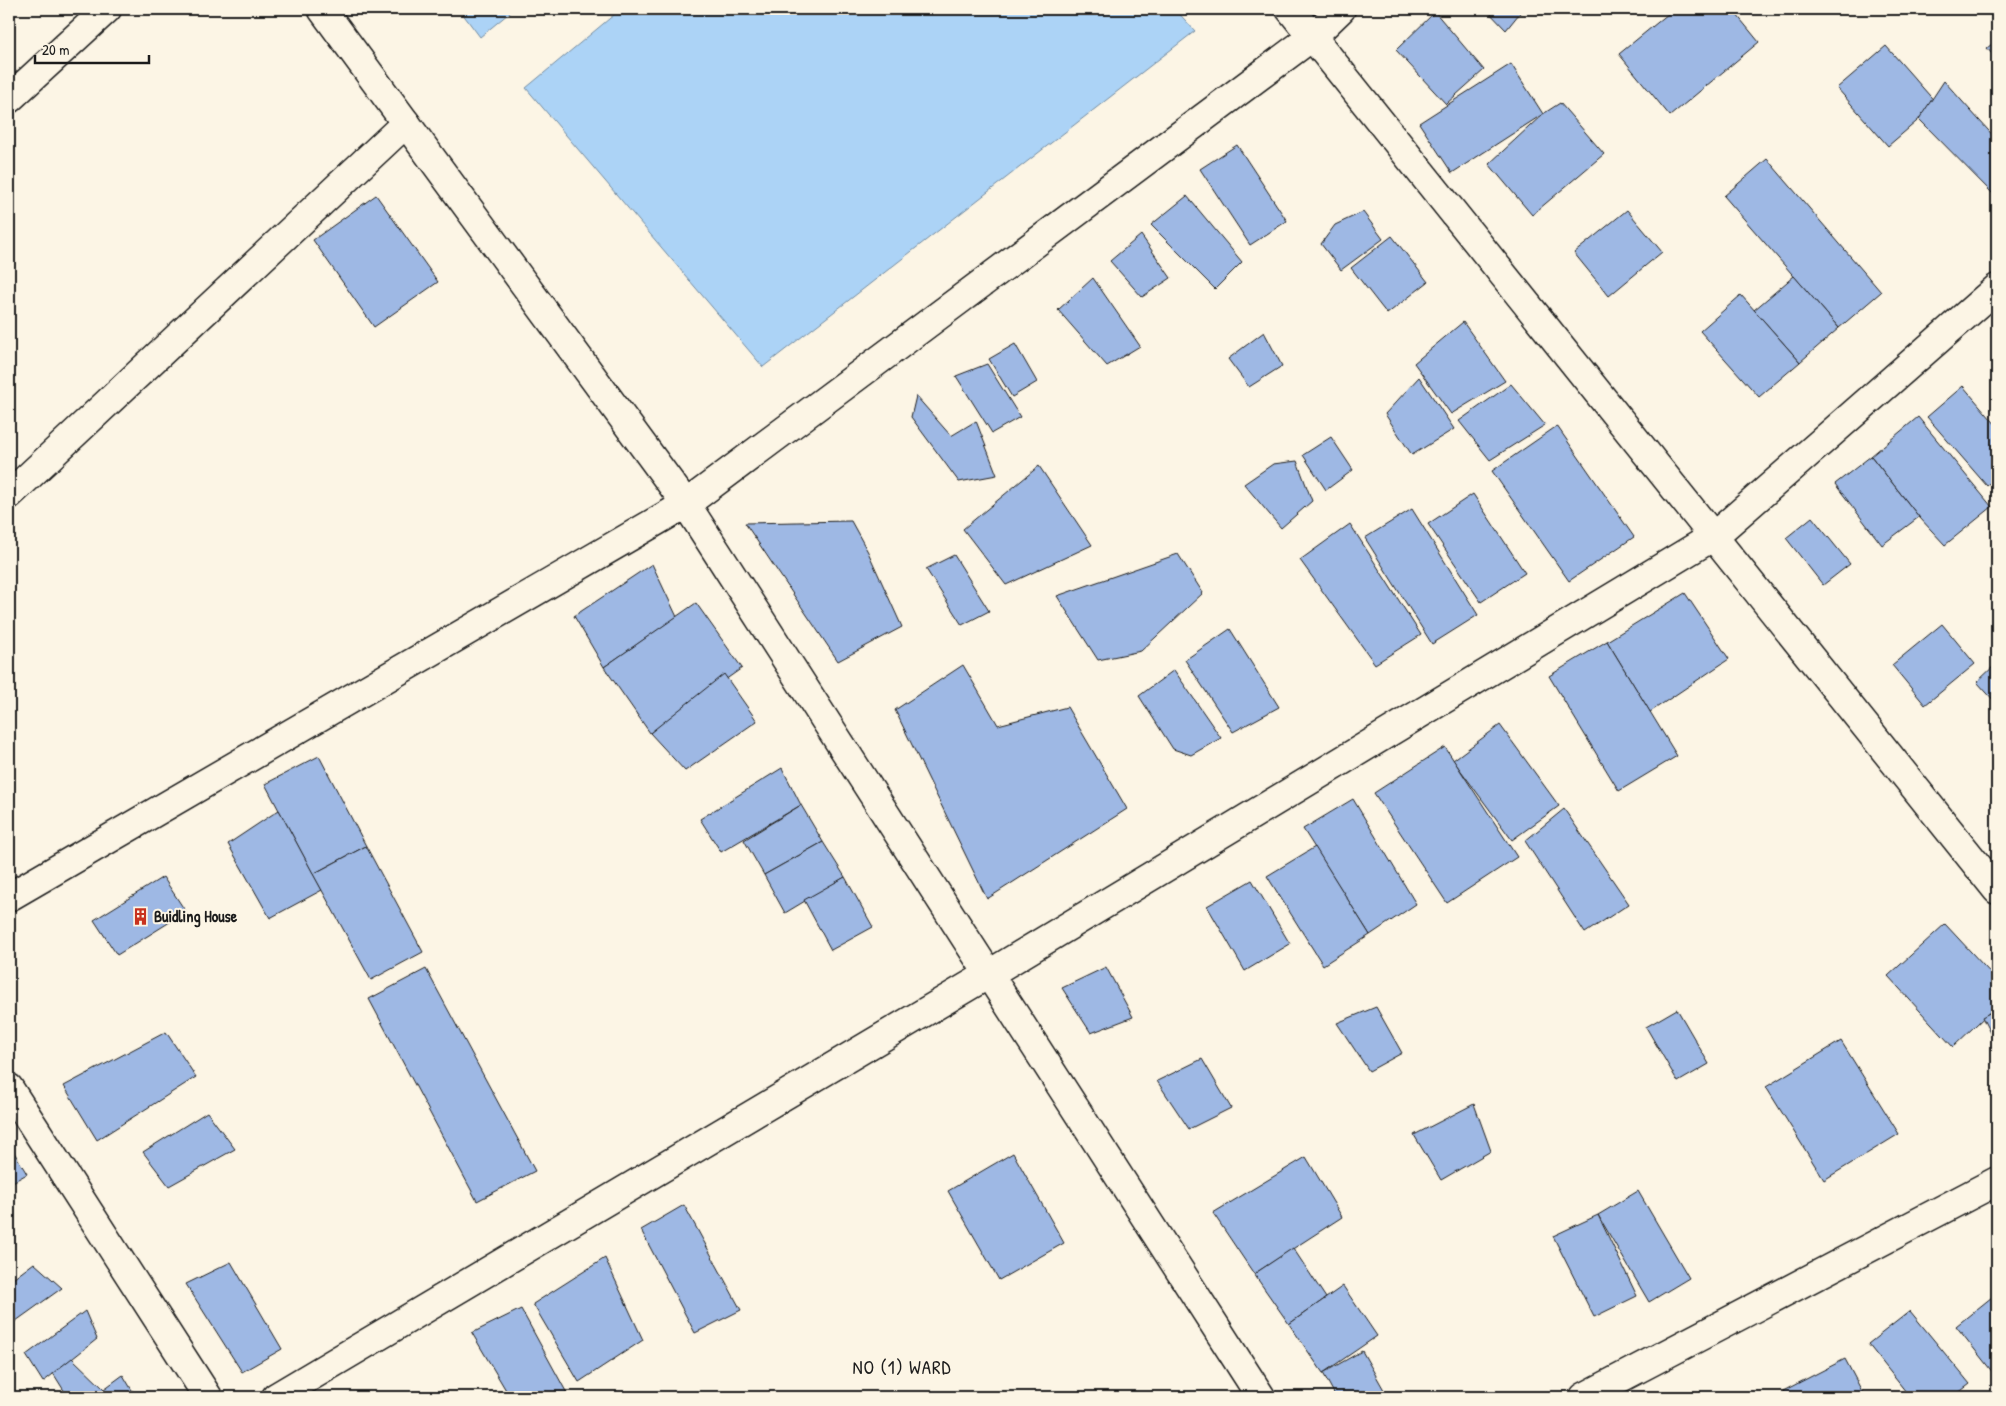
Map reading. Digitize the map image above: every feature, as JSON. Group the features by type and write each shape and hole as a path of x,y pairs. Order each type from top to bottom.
{"street":[{"path":"9,99 107,9"},
{"path":"322,9 686,504 1261,1397"},
{"path":"1290,9 1997,890"},
{"path":"9,897 686,504 1313,36 1341,9"},
{"path":"9,496 406,123"},
{"path":"276,1397 989,974 1714,536 1997,288"},
{"path":"9,1088 208,1397"},
{"path":"1584,1397 1997,1181"}],"water":[{"path":"459,9 514,9 480,37"},
{"path":"621,9 1175,9 1195,31 763,367 526,88"}],"building":[{"path":"1486,9 1523,9 1506,30"},
{"path":"1674,9 1732,9 1759,42 1670,116 1619,54"},
{"path":"1435,12 1484,70 1446,104 1396,50"},
{"path":"1997,40 1997,60 1987,48"},
{"path":"1886,46 1937,104 1888,146 1837,88"},
{"path":"1511,64 1543,114 1452,173 1419,123"},
{"path":"1944,81 1997,140 1997,198 1919,119"},
{"path":"1560,103 1604,154 1532,215 1489,164 1543,114"},
{"path":"1237,145 1287,221 1250,245 1200,169"},
{"path":"1767,159 1881,292 1839,328 1724,196"},
{"path":"376,195 438,282 374,327 313,240"},
{"path":"1187,196 1242,262 1215,289 1151,225"},
{"path":"1627,210 1662,252 1609,296 1574,253"},
{"path":"1363,212 1383,239 1341,270 1321,244 1335,225"},
{"path":"1141,235 1171,278 1142,297 1110,261"},
{"path":"1392,236 1428,282 1387,314 1351,268"},
{"path":"1794,276 1839,328 1800,362 1754,310"},
{"path":"1093,278 1140,346 1107,366 1058,310"},
{"path":"1741,295 1800,362 1759,397 1700,331"},
{"path":"1463,322 1505,381 1451,414 1414,363"},
{"path":"1264,332 1282,366 1249,387 1228,359"},
{"path":"1015,344 1037,382 1012,397 989,359"},
{"path":"987,364 1020,417 992,433 956,376"},
{"path":"1419,377 1454,429 1412,455 1385,414"},
{"path":"1511,384 1545,425 1490,460 1459,421"},
{"path":"1963,386 1997,426 1997,477 1987,486 1927,417"},
{"path":"916,396 951,436 976,421 997,475 959,482 911,417"},
{"path":"1918,417 1992,507 1945,545 1919,517 1871,456"},
{"path":"1557,426 1634,537 1569,581 1492,471"},
{"path":"1331,437 1353,470 1326,490 1303,455"},
{"path":"1871,456 1919,517 1882,545 1835,484"},
{"path":"1297,461 1312,501 1281,528 1244,484 1273,464"},
{"path":"1039,466 1092,545 1006,585 963,529"},
{"path":"1473,494 1525,573 1481,602 1428,524"},
{"path":"1412,509 1478,615 1432,644 1365,538"},
{"path":"1812,517 1850,564 1823,585 1786,538"},
{"path":"851,521 868,552 902,627 838,661 745,523"},
{"path":"1350,524 1421,635 1375,664 1300,560"},
{"path":"1178,554 1203,593 1141,651 1098,660 1057,596"},
{"path":"954,555 989,611 962,625 926,569"},
{"path":"652,564 677,617 604,667 574,616"},
{"path":"1685,593 1729,659 1650,712 1607,641"},
{"path":"696,603 742,668 650,733 604,667"},
{"path":"1942,624 1975,664 1925,705 1892,665"},
{"path":"1230,629 1279,707 1233,732 1185,660"},
{"path":"1607,641 1677,756 1619,791 1549,676"},
{"path":"1997,663 1997,704 1977,682"},
{"path":"963,665 998,725 1067,707 1127,809 987,899 895,710"},
{"path":"1174,670 1221,738 1191,755 1173,749 1139,696"},
{"path":"724,674 757,721 685,771 650,733"},
{"path":"1500,725 1559,806 1512,840 1453,760"},
{"path":"1445,747 1517,857 1447,903 1374,793"},
{"path":"319,756 366,846 313,874 265,784"},
{"path":"782,768 801,805 721,852 700,819"},
{"path":"1353,799 1416,904 1370,935 1303,829"},
{"path":"801,805 823,842 764,875 744,840"},
{"path":"1564,809 1629,904 1585,933 1525,841"},
{"path":"279,810 322,890 270,918 228,844"},
{"path":"823,842 845,877 785,913 764,875"},
{"path":"366,846 423,952 371,980 313,874"},
{"path":"1315,847 1370,935 1323,965 1267,876"},
{"name":"Buidling House","path":"163,877 186,912 117,955 94,920"},
{"path":"845,877 873,927 831,950 804,900"},
{"path":"1252,880 1290,944 1245,971 1207,906"},
{"path":"1945,924 1997,980 1997,1005 1953,1047 1888,976"},
{"path":"1106,967 1133,1017 1091,1033 1062,988"},
{"path":"426,969 535,1171 477,1201 369,999"},
{"path":"1376,1007 1402,1053 1369,1071 1337,1023"},
{"path":"1677,1009 1709,1064 1678,1082 1646,1027"},
{"path":"1997,1009 1997,1047 1982,1017"},
{"path":"166,1032 196,1077 97,1140 64,1086"},
{"path":"1841,1041 1899,1134 1824,1180 1766,1087"},
{"path":"1202,1059 1231,1108 1189,1129 1157,1081"},
{"path":"1474,1104 1491,1151 1441,1180 1414,1135"},
{"path":"207,1112 235,1149 169,1186 143,1152"},
{"path":"9,1144 27,1174 9,1184"},
{"path":"1013,1153 1064,1243 999,1280 948,1191"},
{"path":"1306,1157 1342,1217 1254,1274 1213,1213"},
{"path":"1638,1191 1689,1278 1649,1302 1598,1215"},
{"path":"684,1205 741,1310 695,1333 641,1230"},
{"path":"1598,1215 1637,1296 1594,1317 1553,1236"},
{"path":"1293,1248 1326,1298 1289,1324 1254,1274"},
{"path":"605,1258 643,1340 579,1382 533,1304"},
{"path":"231,1262 282,1349 242,1372 186,1284"},
{"path":"34,1263 62,1288 9,1326 9,1282"},
{"path":"1343,1286 1377,1336 1323,1373 1289,1324"},
{"path":"1997,1293 1997,1372 1994,1374 1956,1326"},
{"path":"521,1309 569,1397 510,1397 472,1333"},
{"path":"85,1311 97,1339 43,1382 26,1355"},
{"path":"1910,1311 1970,1384 1953,1397 1910,1397 1868,1344"},
{"path":"1362,1351 1388,1397 1336,1397 1323,1373"},
{"path":"72,1358 104,1389 123,1375 136,1397 68,1397 53,1373"},
{"path":"1845,1359 1865,1397 1786,1397 1783,1391"}],"place":[{"name":"Buidling House","path":"140,916"}],"district":[{"name":"NO (1) WARD","path":"902,1367"}]}
